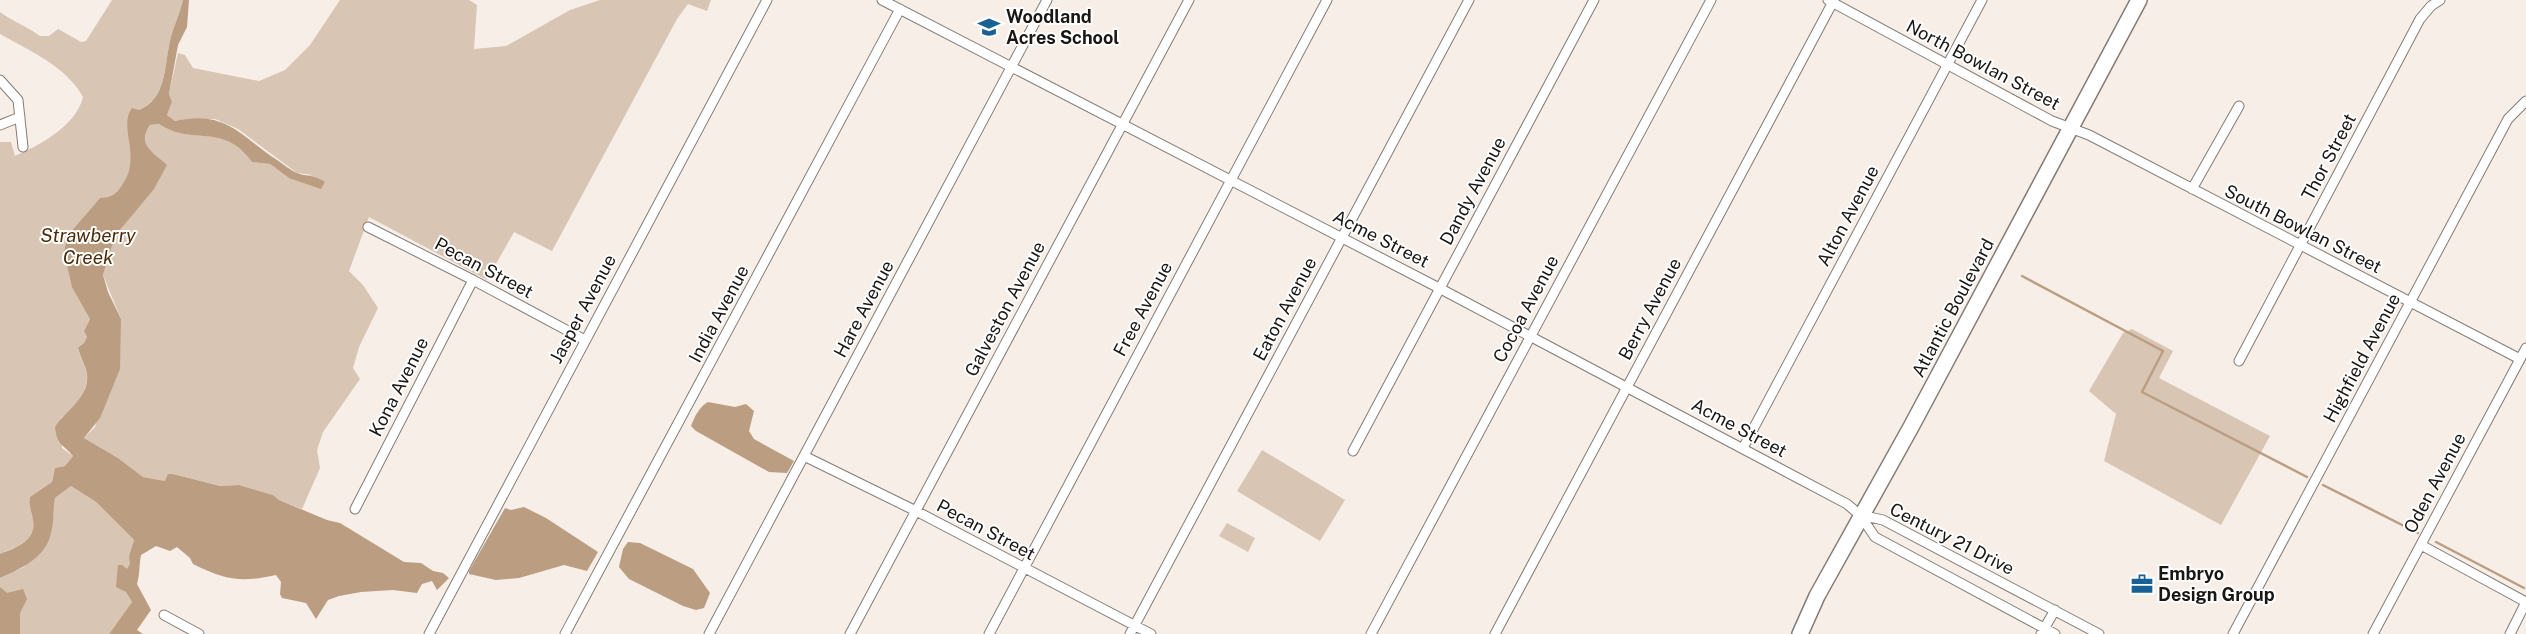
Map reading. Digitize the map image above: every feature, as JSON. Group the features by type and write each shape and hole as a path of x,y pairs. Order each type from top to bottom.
{"main road":[{"name":"Atlantic Boulevard","path":"1800,634 1817,596 1860,515 1911,427 2140,0"}],"street":[{"name":"Jasper Avenue","path":"429,634 767,0"},
{"name":"Acme Street","path":"882,0 1231,179 1743,448 1847,504 1860,515"},
{"name":"Hare Avenue","path":"709,634 1047,0"},
{"name":"Galveston Avenue","path":"850,634 1189,0"},
{"name":"Free Avenue","path":"989,634 1327,0"},
{"name":"Eaton Avenue","path":"1132,630 1469,0"},
{"name":"Dandy Avenue","path":"1353,451 1594,0"},
{"name":"Cocoa Avenue","path":"1371,634 1711,0"},
{"name":"Alton Avenue","path":"1743,448 1982,0"},
{"name":"Thor Street","path":"2239,361 2420,19 2431,6 2440,0"},
{"name":"North Bowlan Street","path":"1832,1 2052,121 2071,128"},
{"name":"Berry Avenue","path":"1495,634 1832,1"},
{"name":"India Avenue","path":"565,634 900,10"},
{"path":"0,80 18,100 23,147"},
{"name":"Highfield Avenue","path":"2233,634 2508,119 2526,101"},
{"path":"2192,189 2239,106"},
{"path":"0,125 20,117"},
{"name":"South Bowlan Street","path":"2071,128 2089,135 2520,359"},
{"name":"Pecan Street","path":"368,227 585,340"},
{"name":"Kona Avenue","path":"355,509 473,280"},
{"name":"Oden Avenue","path":"2373,634 2526,348"},
{"name":"Pecan Street","path":"804,456 916,511 1132,630 1151,634"},
{"name":"Century 21 Drive","path":"1860,515 1883,520 2099,634"},
{"name":"Century 21 Drive","path":"1860,515 1875,537 2043,631 2055,634"},
{"path":"2421,545 2526,602 2510,634"},
{"path":"2043,631 2055,610"},
{"path":"164,615 199,634"}],"shaded area":[{"path":"112,0 183,0 171,36 160,89 148,104 139,110 131,133 129,140 132,154 130,171 127,178 114,194 100,198 68,235 90,319 84,331 87,337 78,349 87,375 87,382 75,405 61,418 62,448 73,456 65,466 55,468 52,482 30,497 29,503 33,520 32,533 18,546 0,554 0,142 11,142 15,156 35,146 65,126 73,117 83,97 76,86 57,68 35,53 0,34 0,12 40,36 49,36 58,29 81,42 86,41"},
{"path":"340,0 469,0 477,5 474,49 506,46 570,10 600,0 711,0 707,11 688,4 677,19 552,251 514,232 487,280 369,217 349,271 363,285 378,308 359,347 353,368 360,379 323,432 317,450 320,468 302,509 279,500 273,495 239,485 220,486 173,474 165,481 143,477 118,458 84,438 95,427 119,336 121,319 103,275 112,246 119,231 131,215 158,157 147,147 145,139 147,130 150,125 159,124 172,131 184,134 219,138 241,149 252,162 270,164 289,178 313,175 297,173 238,129 215,119 175,121 167,115 172,102 169,94 178,53 185,55 193,68 259,81 285,70 310,45"},
{"path":"2132,329 2173,351 2159,378 2270,436 2221,525 2104,461 2116,414 2089,391 2123,333"},
{"path":"1262,450 1345,500 1320,541 1237,491"},
{"path":"71,486 96,502 134,540 129,556 131,564 126,578 126,588 132,602 109,634 0,634 0,578 24,567 53,518 55,498"},
{"path":"1227,523 1255,538 1248,552 1219,536"}],"water":[{"name":"Strawberry Creek","path":"183,0 189,0 187,27 178,45 169,94 172,102 167,115 175,121 192,118 220,122 231,127 297,173 325,182 321,189 289,178 270,164 252,162 230,142 219,138 184,134 172,131 159,124 150,125 145,138 148,148 167,165 154,189 119,231 103,275 108,292 121,319 120,369 100,418 84,438 118,458 143,477 165,481 168,474 173,474 220,486 239,485 273,495 279,500 327,520 340,523 404,562 421,563 433,571 443,573 449,578 437,590 432,581 422,584 417,593 393,590 361,592 339,596 328,600 316,619 306,603 282,598 280,594 281,582 276,575 252,579 224,577 193,564 190,558 177,547 170,551 156,546 141,555 140,559 137,584 151,610 137,630 143,634 109,634 132,602 126,592 116,587 118,565 122,565 127,569 130,564 129,556 134,540 96,502 71,486 55,498 52,529 44,549 31,562 0,578 0,554 24,543 32,533 33,520 29,503 30,497 52,482 55,468 65,466 73,456 59,441 55,427 85,390 87,374 78,348 87,337 84,331 90,319 72,287 64,252 68,235 100,198 108,197 119,189 129,172 128,115 132,108 139,110 148,105 160,90 171,36"},
{"path":"708,402 735,407 746,404 754,411 749,431 754,439 794,461 787,473 769,472 696,431 691,426 700,409"},
{"path":"524,507 546,518 598,552 587,571 564,565 519,578 496,580 469,574 505,508 511,510"},
{"path":"628,542 640,543 693,569 710,593 704,608 696,610 683,606 629,579 619,567 623,549"},
{"path":"0,587 7,593 23,589 27,599 20,613 20,634 0,634"}],"waterway":[{"path":"2022,276 2163,351 2142,392 2307,477"},
{"path":"2323,485 2418,533"},
{"path":"2436,542 2524,588"}],"place":[{"name":"Woodland Acres School","path":"989,27"},
{"name":"Embryo Design Group","path":"2142,584"}]}
